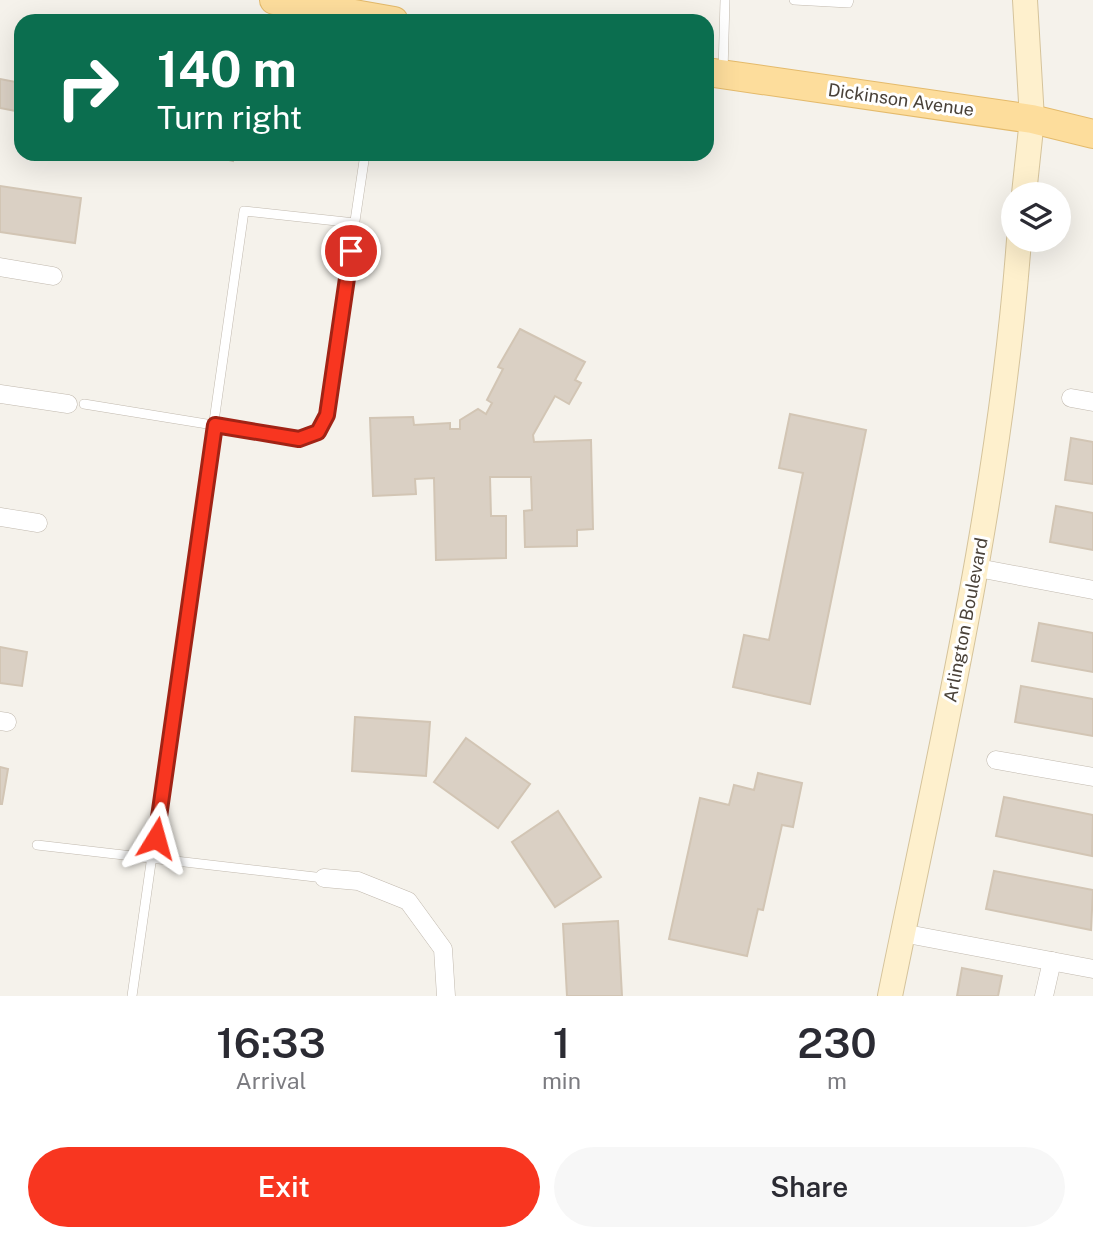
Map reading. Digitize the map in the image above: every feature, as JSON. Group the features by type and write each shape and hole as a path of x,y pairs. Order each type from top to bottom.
{"main road":[{"path":"274,0 354,14"},
{"path":"1025,0 1032,119 1025,182"},
{"name":"Dickinson Avenue","path":"715,73 1032,119 1093,134"},
{"name":"Arlington Boulevard","path":"890,996 978,568 1011,347 1018,252"}],"street":[{"path":"0,267 53,276"},
{"path":"0,394 76,404"},
{"path":"1071,398 1093,401"},
{"path":"0,517 38,523"},
{"path":"978,568 1093,590"},
{"path":"996,760 1093,777"},
{"path":"324,878 358,881 408,901 443,949 446,996"},
{"path":"902,933 1093,969"},
{"path":"1044,996 1052,961"}],"lane":[{"path":"715,73 725,0"},
{"path":"794,0 848,3 849,0"},
{"path":"76,404 299,439 318,432 327,415 364,161"},
{"path":"132,996 244,211 355,223"},
{"path":"37,845 324,878"}],"building":[{"path":"0,79 14,82 14,111 0,108"},
{"path":"0,186 81,198 75,243 0,232"},
{"path":"520,329 585,362 575,380 581,383 569,404 555,396 533,435 534,442 591,440 593,529 577,530 577,546 525,547 524,511 532,510 531,477 490,477 491,516 506,516 506,558 436,560 434,478 415,479 416,494 373,496 370,418 413,417 414,425 450,423 450,429 460,429 460,420 478,409 486,414 492,403 487,400 503,369 498,367"},
{"path":"790,414 866,430 810,704 733,687 744,635 769,640 803,473 779,468"},
{"path":"1071,438 1093,442 1093,484 1065,480"},
{"path":"1056,506 1093,513 1093,550 1050,542"},
{"path":"1039,623 1093,633 1093,672 1032,661"},
{"path":"0,647 27,652 22,686 0,683"},
{"path":"1021,686 1093,699 1093,736 1015,722"},
{"path":"355,717 430,722 426,776 352,771"},
{"path":"466,738 530,784 498,828 434,782"},
{"path":"0,767 8,769 2,804 0,804"},
{"path":"758,773 802,783 793,827 782,825 763,910 758,909 747,956 669,939 700,798 729,805 734,785 754,790"},
{"path":"1004,797 1093,815 1092,856 996,836"},
{"path":"558,811 601,877 555,907 512,842"},
{"path":"994,871 1093,890 1091,930 986,909"},
{"path":"618,921 622,996 567,996 563,924"},
{"path":"962,968 1002,976 998,996 957,996"}],"route":[{"path":"156,838 215,425 299,439 318,432 327,415 351,251"}]}
